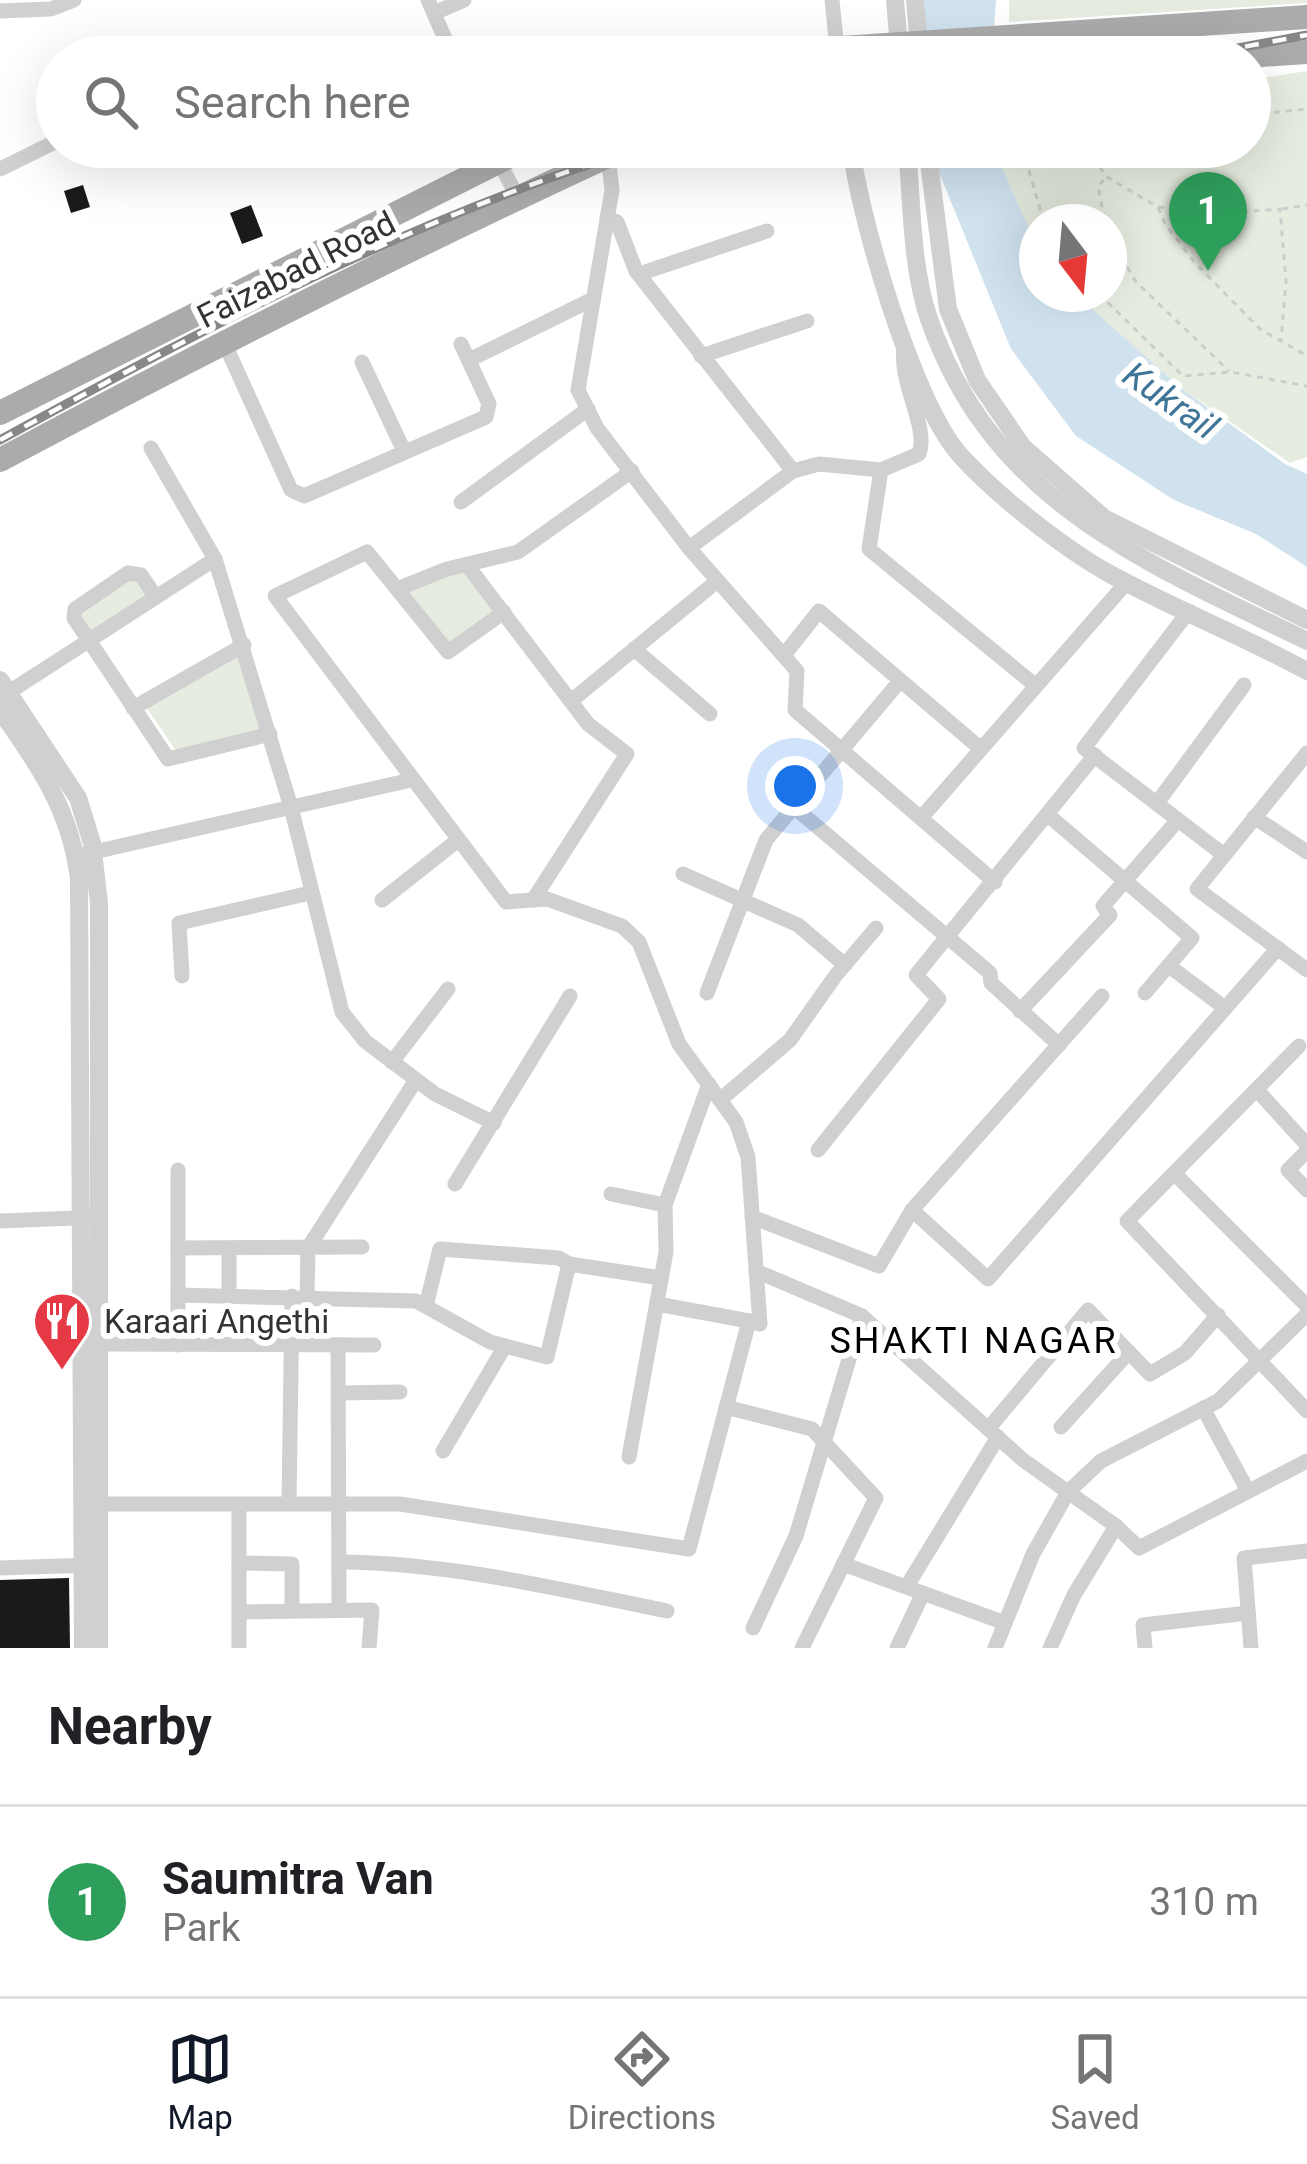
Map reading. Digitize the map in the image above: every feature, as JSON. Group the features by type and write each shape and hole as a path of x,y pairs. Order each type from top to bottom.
{"main road":[{"path":"1014,36 1307,17"},
{"path":"1271,54 1307,52"},
{"name":"Faizabad Road","path":"0,413 468,168"},
{"name":"Faizabad Road","path":"0,460 224,342 580,168"}],"street":[{"path":"4,8 51,9 74,0"},
{"path":"444,36 431,6 464,0"},
{"path":"832,0 836,36"},
{"path":"895,0 898,36"},
{"path":"915,0 918,36"},
{"path":"0,170 36,152"},
{"path":"502,168 517,196"},
{"path":"615,168 578,390 597,428 716,582 797,671 795,710 995,882"},
{"path":"854,168 905,342 928,404 958,452 1007,500 1107,572 1307,670"},
{"path":"909,168 915,244 928,315 965,399 1004,454 1081,522 1170,574 1307,641"},
{"path":"930,168 948,309 977,380 1023,447 1104,518 1307,620"},
{"path":"607,218 617,221 639,274 793,471"},
{"path":"639,274 767,231"},
{"path":"224,342 296,496 304,496 486,417 490,411 465,352 593,299"},
{"path":"701,356 807,321"},
{"path":"689,548 793,471 819,464 881,470 919,454 922,447 902,362 905,342"},
{"path":"362,362 404,452"},
{"path":"461,502 588,409"},
{"path":"151,448 215,559 291,807 342,1012 365,1041 435,1094 494,1123"},
{"path":"881,470 869,549 1036,686"},
{"path":"397,590 518,552 632,471"},
{"path":"504,612 448,652 367,551 275,596 506,902 547,899 622,926 638,942 679,1044 736,1122 748,1157 760,1324 657,1304"},
{"path":"99,1648 91,1565 90,1217 99,903 85,854 78,798 2,695 215,559"},
{"path":"467,565 588,724 626,754 532,900"},
{"path":"155,596 141,574 128,573 75,608 74,618 169,758 270,734"},
{"path":"571,701 716,582"},
{"path":"921,818 1127,582"},
{"path":"784,655 819,611 981,749"},
{"path":"1189,611 1084,748 1224,855"},
{"path":"133,708 244,645"},
{"path":"634,649 710,714"},
{"path":"706,993 766,840 900,681"},
{"path":"1157,803 1244,685"},
{"path":"1307,753 1197,889 1307,970"},
{"path":"818,1150 939,998 916,975 1095,755"},
{"path":"85,854 411,780"},
{"path":"794,807 949,936 990,973 991,983 1059,1045"},
{"path":"1048,815 1192,938 1145,993"},
{"path":"1254,817 1307,852"},
{"path":"1020,1011 1111,915 1103,906 1178,820"},
{"path":"382,900 458,840"},
{"path":"683,874 797,925 844,965"},
{"path":"182,976 179,923 310,893"},
{"path":"719,1100 790,1040 876,928"},
{"path":"912,1210 988,1279 1278,948"},
{"path":"1169,965 1226,1008"},
{"path":"392,1061 448,988"},
{"path":"455,1184 570,996"},
{"path":"752,1217 879,1266 912,1210 1102,996"},
{"path":"1299,1046 1127,1221 1307,1411"},
{"path":"289,1504 292,1345 308,1248 416,1080"},
{"path":"629,1457 666,1252 665,1205 709,1084"},
{"path":"1257,1090 1307,1148 1288,1170 1307,1190"},
{"path":"178,1170 178,1345"},
{"path":"995,1648 1033,1554 1068,1492 1101,1461 1218,1401 1307,1310 1174,1174"},
{"path":"611,1194 665,1205"},
{"path":"0,1221 90,1217"},
{"path":"178,1248 362,1247"},
{"path":"229,1248 229,1295"},
{"path":"426,1306 440,1249 559,1258 569,1264 661,1278"},
{"path":"178,1295 416,1301 505,1346 547,1357 569,1264"},
{"path":"756,1271 862,1316 993,1433 1139,1548 1306,1461"},
{"path":"907,1586 993,1433 1088,1310 1150,1374 1185,1353 1218,1315"},
{"path":"753,1628 796,1536 862,1316"},
{"path":"91,1504 400,1504 688,1549 749,1321"},
{"path":"91,1344 374,1345"},
{"path":"338,1345 339,1610"},
{"path":"443,1450 505,1346"},
{"path":"1061,1427 1129,1352"},
{"path":"339,1393 400,1392"},
{"path":"726,1407 812,1429 876,1498 802,1648"},
{"path":"1203,1408 1248,1491"},
{"path":"239,1504 239,1648"},
{"path":"1050,1648 1074,1595 1115,1526"},
{"path":"1251,1648 1244,1558 1307,1551"},
{"path":"340,1562 393,1562 498,1576 667,1611"},
{"path":"239,1563 292,1564 292,1611"},
{"path":"843,1564 1005,1623"},
{"path":"0,1568 91,1565"},
{"path":"83,1648 91,1565"},
{"path":"897,1648 923,1593"},
{"path":"239,1612 372,1610 369,1648"},
{"path":"1145,1648 1143,1625 1248,1613"}],"path":[{"path":"1271,113 1307,109"},
{"path":"1028,168 1039,204"},
{"path":"1101,168 1107,177 1159,207 1215,214 1307,205"},
{"path":"1102,204 1098,186 1107,177"},
{"path":"1159,207 1165,224 1196,264 1260,329 1307,356"},
{"path":"1280,209 1286,281 1280,341"},
{"path":"1127,267 1136,282 1231,372"},
{"path":"1117,312 1183,376 1231,372 1307,386"}],"shaded area":[{"path":"1009,0 1307,0 1307,3 1009,22"},
{"path":"1307,71 1307,457 1290,463 1182,389 1094,312 1127,312 1127,204 1019,206 1002,168 1271,168 1271,77"},
{"path":"465,569 498,612 450,647 405,590"},
{"path":"136,577 149,596 92,632 80,613"},
{"path":"241,653 264,731 177,752 145,706"}],"water":[{"path":"924,0 996,0 993,36 927,36"},
{"name":"Kukrail","path":"937,168 1002,168 1019,206 1019,312 1095,312 1182,389 1285,464 1307,474 1307,567 1256,534 1174,500 1076,436 1011,349"}],"building":[{"path":"83,185 90,207 71,213 64,191"},
{"path":"251,205 263,236 242,244 230,213"},
{"path":"69,1578 70,1648 0,1648 0,1580"}],"railway":[{"path":"1271,42 1307,35"},
{"path":"0,440 314,277 579,168"}],"place":[{"name":"Saumitra Van","path":"1208,271"},
{"name":"Karaari Angethi","path":"62,1372"}],"district":[{"name":"SHAKTI NAGAR","path":"974,1340"}]}
